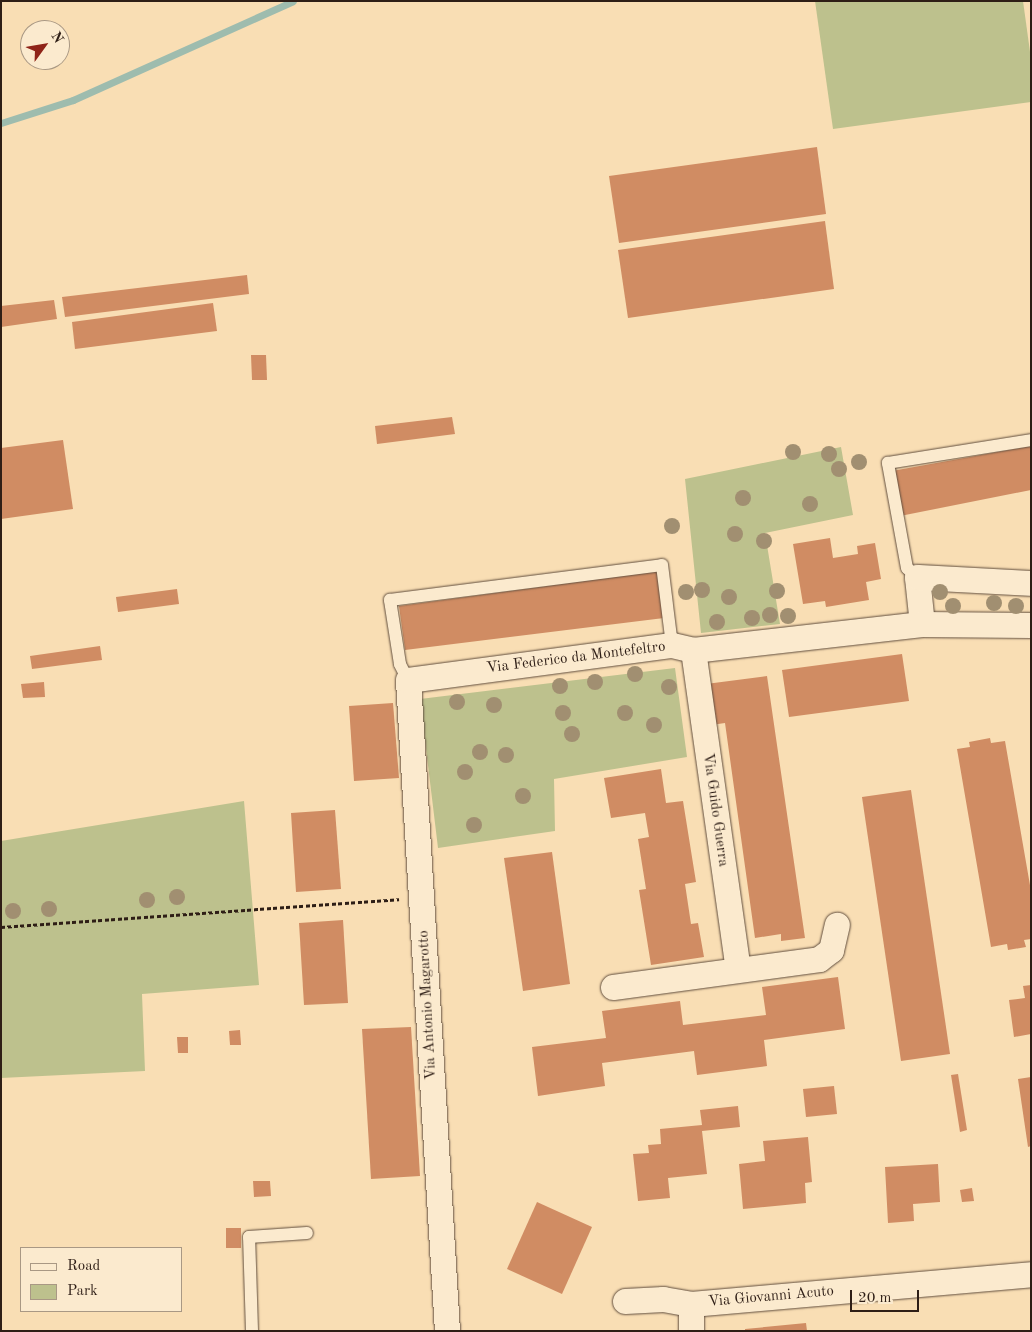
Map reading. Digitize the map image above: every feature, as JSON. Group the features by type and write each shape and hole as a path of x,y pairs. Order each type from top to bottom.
{"street":[{"path":"922,624 917,577 1031,583"},
{"name":"Via Federico da Montefeltro","path":"408,680 683,648 922,624 1031,626"},
{"name":"Via Guido Guerra","path":"683,648 738,969"},
{"name":"Via Antonio Magarotto","path":"408,680 447,1331"},
{"path":"613,987 819,959 831,950 837,925"},
{"name":"Via Giovanni Acuto","path":"625,1301 663,1299 692,1304 1031,1274"},
{"name":"Via Giovanni Acuto","path":"691,1331 692,1304"}],"lane":[{"path":"917,577 907,568 888,463 1031,440"},
{"path":"408,680 400,664 390,600 662,566 683,648"},
{"path":"252,1331 249,1237 307,1233"}],"path":[{"path":"1,927 422,898"}],"green space":[{"path":"815,1 1023,1 1031,59 1031,102 833,129"},
{"path":"841,447 853,515 765,533 780,624 701,633 685,479"},
{"path":"675,668 687,757 554,779 555,831 438,848 420,699"},
{"path":"244,801 259,985 142,994 145,1071 1,1078 1,841"}],"building":[{"path":"817,147 826,214 619,243 609,176"},
{"path":"825,221 834,289 628,318 618,250"},
{"path":"247,275 249,294 65,317 62,297"},
{"path":"54,300 57,319 1,327 1,306"},
{"path":"213,303 217,331 75,349 72,322"},
{"path":"251,355 266,355 267,380 252,380"},
{"path":"452,417 455,434 377,444 375,426"},
{"path":"63,440 73,509 1,519 1,448"},
{"path":"1031,446 1031,490 900,516 892,471"},
{"path":"830,538 833,558 858,554 857,546 875,543 881,579 866,582 869,600 826,607 825,601 803,604 793,544"},
{"path":"658,571 664,618 405,650 399,606"},
{"path":"177,589 179,604 118,612 116,597"},
{"path":"100,646 102,660 32,669 30,656"},
{"path":"902,654 909,701 789,717 782,670"},
{"path":"767,676 805,938 781,941 781,934 755,938 725,723 711,725 706,684"},
{"path":"44,682 45,697 23,698 21,684"},
{"path":"393,703 399,778 354,781 349,706"},
{"path":"990,738 991,743 1005,741 1031,891 1031,939 1024,940 1026,947 1008,950 1007,944 991,947 957,749 970,747 969,742"},
{"path":"661,769 666,803 683,801 696,882 685,884 691,924 698,923 704,957 651,965 639,890 646,889 638,839 649,837 645,813 611,818 604,778"},
{"path":"911,790 950,1054 901,1061 862,797"},
{"path":"335,810 341,889 296,892 291,813"},
{"path":"552,852 570,984 523,991 504,858"},
{"path":"343,920 348,1003 304,1005 299,923"},
{"path":"838,977 845,1029 764,1040 767,1066 697,1075 694,1051 602,1063 605,1086 538,1096 532,1047 606,1038 602,1011 680,1001 683,1025 766,1015 762,987"},
{"path":"1031,985 1031,1034 1014,1037 1009,1000 1025,998 1023,986"},
{"path":"411,1027 420,1176 371,1179 362,1029"},
{"path":"240,1030 241,1045 230,1045 229,1031"},
{"path":"177,1037 188,1037 188,1053 178,1053"},
{"path":"958,1074 967,1130 960,1132 951,1075"},
{"path":"1031,1077 1031,1146 1028,1147 1018,1079"},
{"path":"834,1086 837,1114 806,1117 803,1089"},
{"path":"738,1106 740,1127 702,1131 707,1174 668,1178 670,1198 638,1201 633,1154 649,1153 648,1145 661,1144 660,1129 702,1125 700,1110"},
{"path":"808,1137 812,1182 805,1183 806,1203 743,1209 739,1164 765,1161 763,1141"},
{"path":"938,1164 940,1202 913,1204 914,1221 888,1223 885,1167"},
{"path":"253,1181 270,1181 271,1196 254,1197"},
{"path":"972,1188 974,1201 962,1202 960,1190"},
{"path":"537,1202 592,1227 562,1294 507,1269"},
{"path":"226,1228 241,1228 241,1248 226,1248"},
{"path":"806,1323 807,1331 745,1331 745,1329"}],"waterway":[{"path":"1,123 73,100 293,1"}]}
